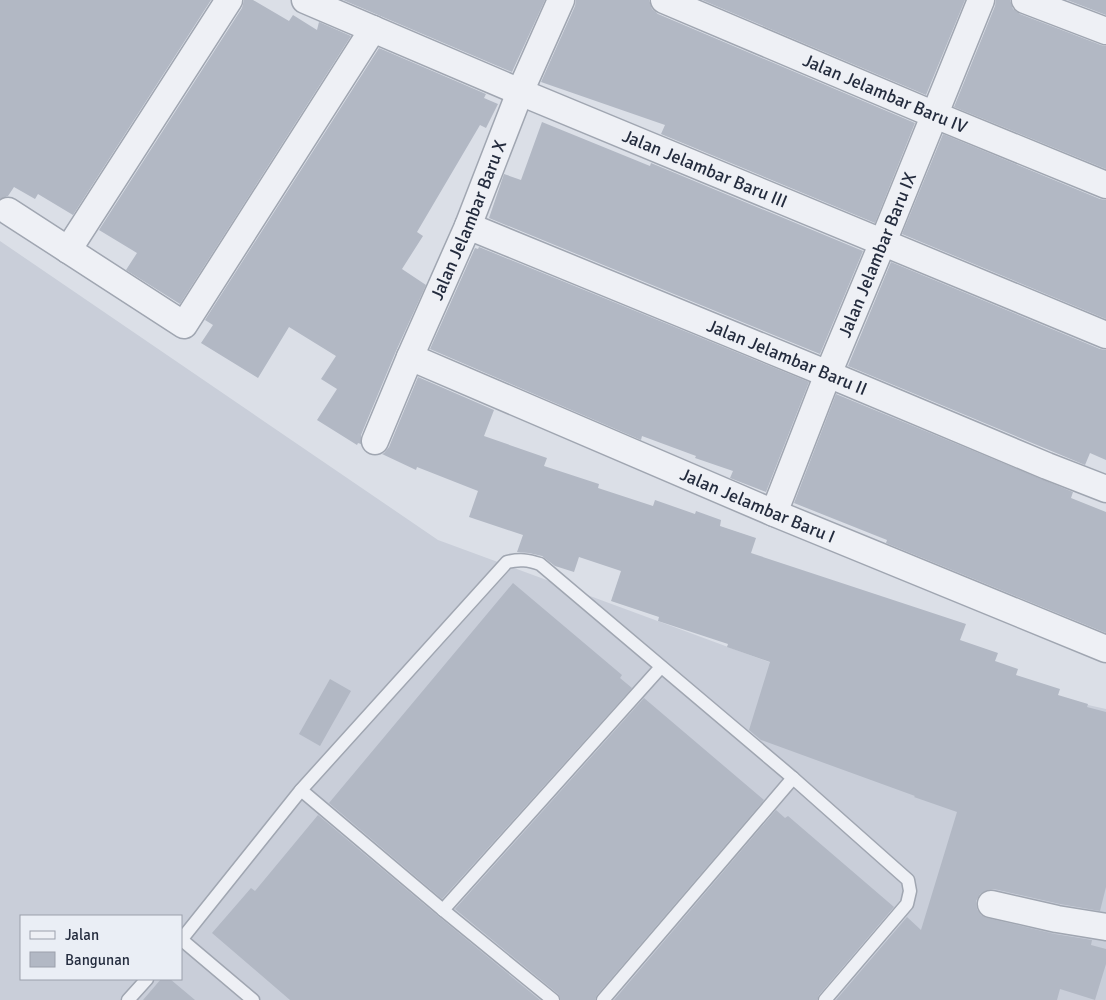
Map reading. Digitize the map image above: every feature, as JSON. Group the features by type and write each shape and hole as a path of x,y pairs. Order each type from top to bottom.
{"street":[{"path":"68,250 229,0"},
{"name":"Jalan Jelambar Baru III","path":"305,0 520,92 1106,336"},
{"name":"Jalan Jelambar Baru X","path":"375,441 468,226 520,92 561,0"},
{"name":"Jalan Jelambar Baru IV","path":"664,0 934,115 1106,185"},
{"name":"Jalan Jelambar Baru IX","path":"774,513 828,374 981,0"},
{"path":"1025,0 1106,31"},
{"path":"8,211 184,325 373,28"},
{"name":"Jalan Jelambar Baru II","path":"468,226 1106,489"},
{"name":"Jalan Jelambar Baru I","path":"410,357 774,513 1106,649"},
{"path":"990,904 1106,928"}],"lane":[{"path":"253,1000 182,940 301,790 507,562 529,560 540,564 792,778 908,880 910,891 907,904 825,1000"},
{"path":"443,910 660,667"},
{"path":"603,1000 792,778"},
{"path":"301,790 553,1000"},
{"path":"128,1000 146,980"}],"shaded area":[{"path":"0,241 438,540 1032,759 1057,698 1106,709 1106,1000 0,1000"}],"building":[{"path":"0,0 211,0 73,215 38,194 35,199 14,187 8,196 0,199"},
{"path":"244,0 253,0 289,21 293,15 317,30 319,22 351,36 180,304 126,270 137,253 99,230 242,8"},
{"path":"343,0 545,0 512,72"},
{"path":"576,0 649,0 652,9 658,14 915,123 875,223 661,134 665,125 541,82"},
{"path":"702,0 965,0 926,95"},
{"path":"996,0 1010,0 1013,9 1020,14 1106,46 1106,169 954,107"},
{"path":"1067,0 1106,0 1106,15"},
{"path":"379,48 486,94 484,98 498,104 486,128 480,125 417,232 423,236 402,269 426,285 361,435 361,444 358,443 357,445 317,420 337,389 321,379 336,356 289,327 258,378 201,343 213,325 205,320"},
{"path":"542,122 650,166 651,163 863,251 820,354 489,218 504,174 521,180"},
{"path":"943,134 1106,200 1106,319 902,234"},
{"path":"479,247 809,382 766,492 730,478 733,471 695,458 696,456 642,436 641,440 430,349 475,248 478,249"},
{"path":"891,262 1106,350 1106,460 1090,453 1085,465 848,366"},
{"path":"418,377 494,410 484,436 547,458 544,466 599,484 598,488 653,506 655,500 695,514 696,511 721,520 720,526 756,538 751,553 966,624 960,640 998,653 995,661 1018,669 1016,675 1060,689 1058,695 1088,704 1087,707 1106,712 1106,887 1100,911 994,889 980,894 976,901 977,909 981,915 987,918 1055,934 1092,940 1091,945 1106,949 1106,964 1095,1000 1060,989 1057,1000 836,1000 907,917 921,930 957,812 761,740 749,730 770,662 727,647 728,644 658,621 659,617 611,601 621,571 579,557 574,572 555,566 542,556 517,552 523,535 469,517 478,491 417,467 416,470 382,454 389,447"},
{"path":"836,394 1073,492 1071,498 1106,512 1106,633 886,543 887,540 794,503"},
{"path":"513,583 622,675 620,678 632,688 442,899 329,803"},
{"path":"330,679 351,691 320,746 299,734"},
{"path":"644,698 764,800 597,995 595,1000 561,1000 558,994 455,909"},
{"path":"776,810 785,818 788,816 894,907 819,995 817,1000 614,1000"},
{"path":"318,815 540,1000 290,1000 212,933 251,888 255,891"},
{"path":"160,980 171,980 195,1000 143,1000"}]}
